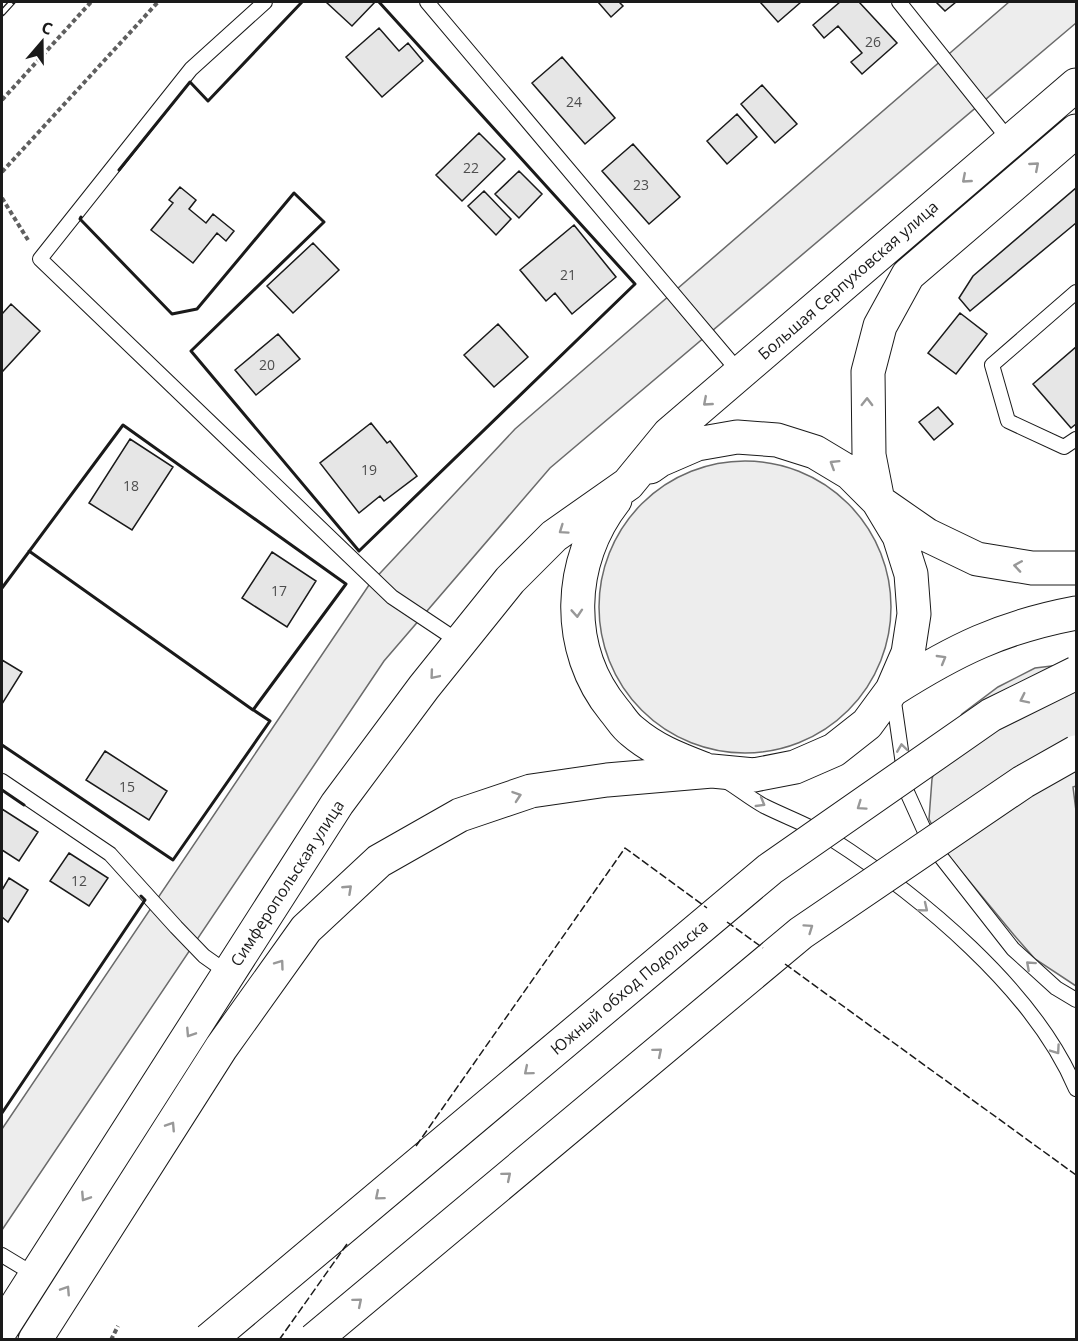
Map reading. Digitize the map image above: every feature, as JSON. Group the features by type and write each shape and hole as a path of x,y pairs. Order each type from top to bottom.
{"main road":[{"name":"Большая Серпуховская улица","path":"628,484 669,434 1077,85"},
{"path":"35,1340 221,1048 306,929 379,861 460,815 531,790 607,780 712,771 754,774 775,771 795,767 834,750 867,724 892,690 908,653 914,614 911,574 899,536 878,501 869,455 868,372 880,326 908,275 1077,131"},
{"path":"712,771 668,756 631,730 602,695 583,653 576,608 582,562 599,520 628,484 660,460 697,444 736,437 777,440 815,452 850,473 878,501 927,535 977,559 1032,568 1077,568"},
{"name":"Симферопольская улица","path":"2,1328 337,804 424,687 510,580 554,536 628,484"},
{"path":"892,690 946,656 995,633 1077,613"},
{"name":"Южный обход Подольска","path":"209,1340 770,869 991,715 1077,673"},
{"path":"314,1340 801,933 1023,782 1077,752"}],"lane":[{"path":"265,2 191,69 40,259 392,597 461,643"},
{"path":"427,2 740,374"},
{"path":"899,2 1010,141"},
{"path":"1077,292 992,364 1008,421 1064,447 1077,439"},
{"path":"892,690 908,792 930,843 1013,949 1056,988 1077,1000"},
{"path":"712,771 762,804 828,836 885,876 938,918 993,969 1038,1023 1066,1064 1077,1089"},
{"path":"2,781 110,854 190,942 228,973"},
{"path":"2,1255 34,1275"}],"path":[{"path":"2,100 91,2"},
{"path":"2,172 158,2"},
{"path":"2,198 40,259"},
{"path":"111,1340 118,1326"}],"shaded area":[{"path":"1009,2 1076,2 1076,23 550,468 384,661 2,1230 2,1129 369,585 515,429"},
{"path":"731,461 759,461 788,467 814,478 849,503 867,526 880,551 889,578 891,607 889,636 880,663 867,688 849,711 826,729 788,747 759,753 731,753 702,747 676,736 641,711 623,688 605,650 599,621 599,593 605,564 616,538 641,503 664,485 702,467"},
{"path":"1076,663 1076,786 1073,787 1076,811 1076,986 1035,959 946,853 929,819 932,779 941,746 962,714 998,687 1035,668"}],"building":[{"path":"326,2 375,2 352,26"},
{"path":"598,2 619,2 623,6 611,17"},
{"path":"760,2 801,2 778,22"},
{"path":"840,2 859,2 897,43 862,74 851,62 862,53 838,26 824,38 813,25"},
{"path":"936,2 956,2 945,11"},
{"path":"379,28 399,51 408,43 423,61 382,97 346,57"},
{"path":"562,57 615,118 585,144 532,83"},
{"path":"762,85 797,124 775,143 741,104"},
{"path":"737,114 757,137 727,164 707,141"},
{"path":"479,133 505,159 462,201 436,175"},
{"path":"633,144 680,197 649,224 602,171"},
{"path":"519,171 542,194 519,218 495,194"},
{"path":"180,187 196,200 189,209 206,223 213,214 234,231 226,241 217,233 193,263 151,230 173,203 169,200"},
{"path":"1076,188 1076,223 970,311 959,298 973,276"},
{"path":"484,191 511,219 496,235 468,206"},
{"path":"574,225 616,277 572,314 555,293 546,301 520,270"},
{"path":"313,243 339,270 293,313 267,286"},
{"path":"11,304 40,331 2,372 2,314"},
{"path":"960,313 987,334 956,374 928,353"},
{"path":"498,324 528,357 494,387 464,355"},
{"path":"278,334 300,359 256,395 235,370"},
{"path":"1076,347 1076,424 1071,428 1033,384"},
{"path":"938,407 953,424 934,440 919,422"},
{"path":"371,423 387,443 390,441 417,476 384,501 380,496 359,513 320,463"},
{"path":"130,439 173,467 132,530 89,503"},
{"path":"272,552 316,581 287,627 242,598"},
{"path":"2,660 22,672 2,704"},
{"path":"105,751 167,791 149,820 86,780"},
{"path":"2,809 38,832 19,861 2,850"},
{"path":"69,853 108,878 89,906 50,881"},
{"path":"9,878 28,890 8,922 2,917 2,890"}],"railway":[{"path":"2,13 12,2"}],"fence":[{"path":"416,1146 625,848 707,908"},
{"path":"727,922 763,948"},
{"path":"785,964 1076,1175"},
{"path":"279,1340 347,1244"}],"wall":[{"path":"119,170 190,82 208,101 302,2"},
{"path":"81,217 80,219 172,314 197,309 294,193 324,222 191,351 359,551 635,284 379,2"},
{"path":"2,588 123,425 346,584 253,710 29,551"},
{"path":"2,745 173,860 270,721 252,709"},
{"path":"2,790 24,805"},
{"path":"2,1113 145,900 141,896"}]}
